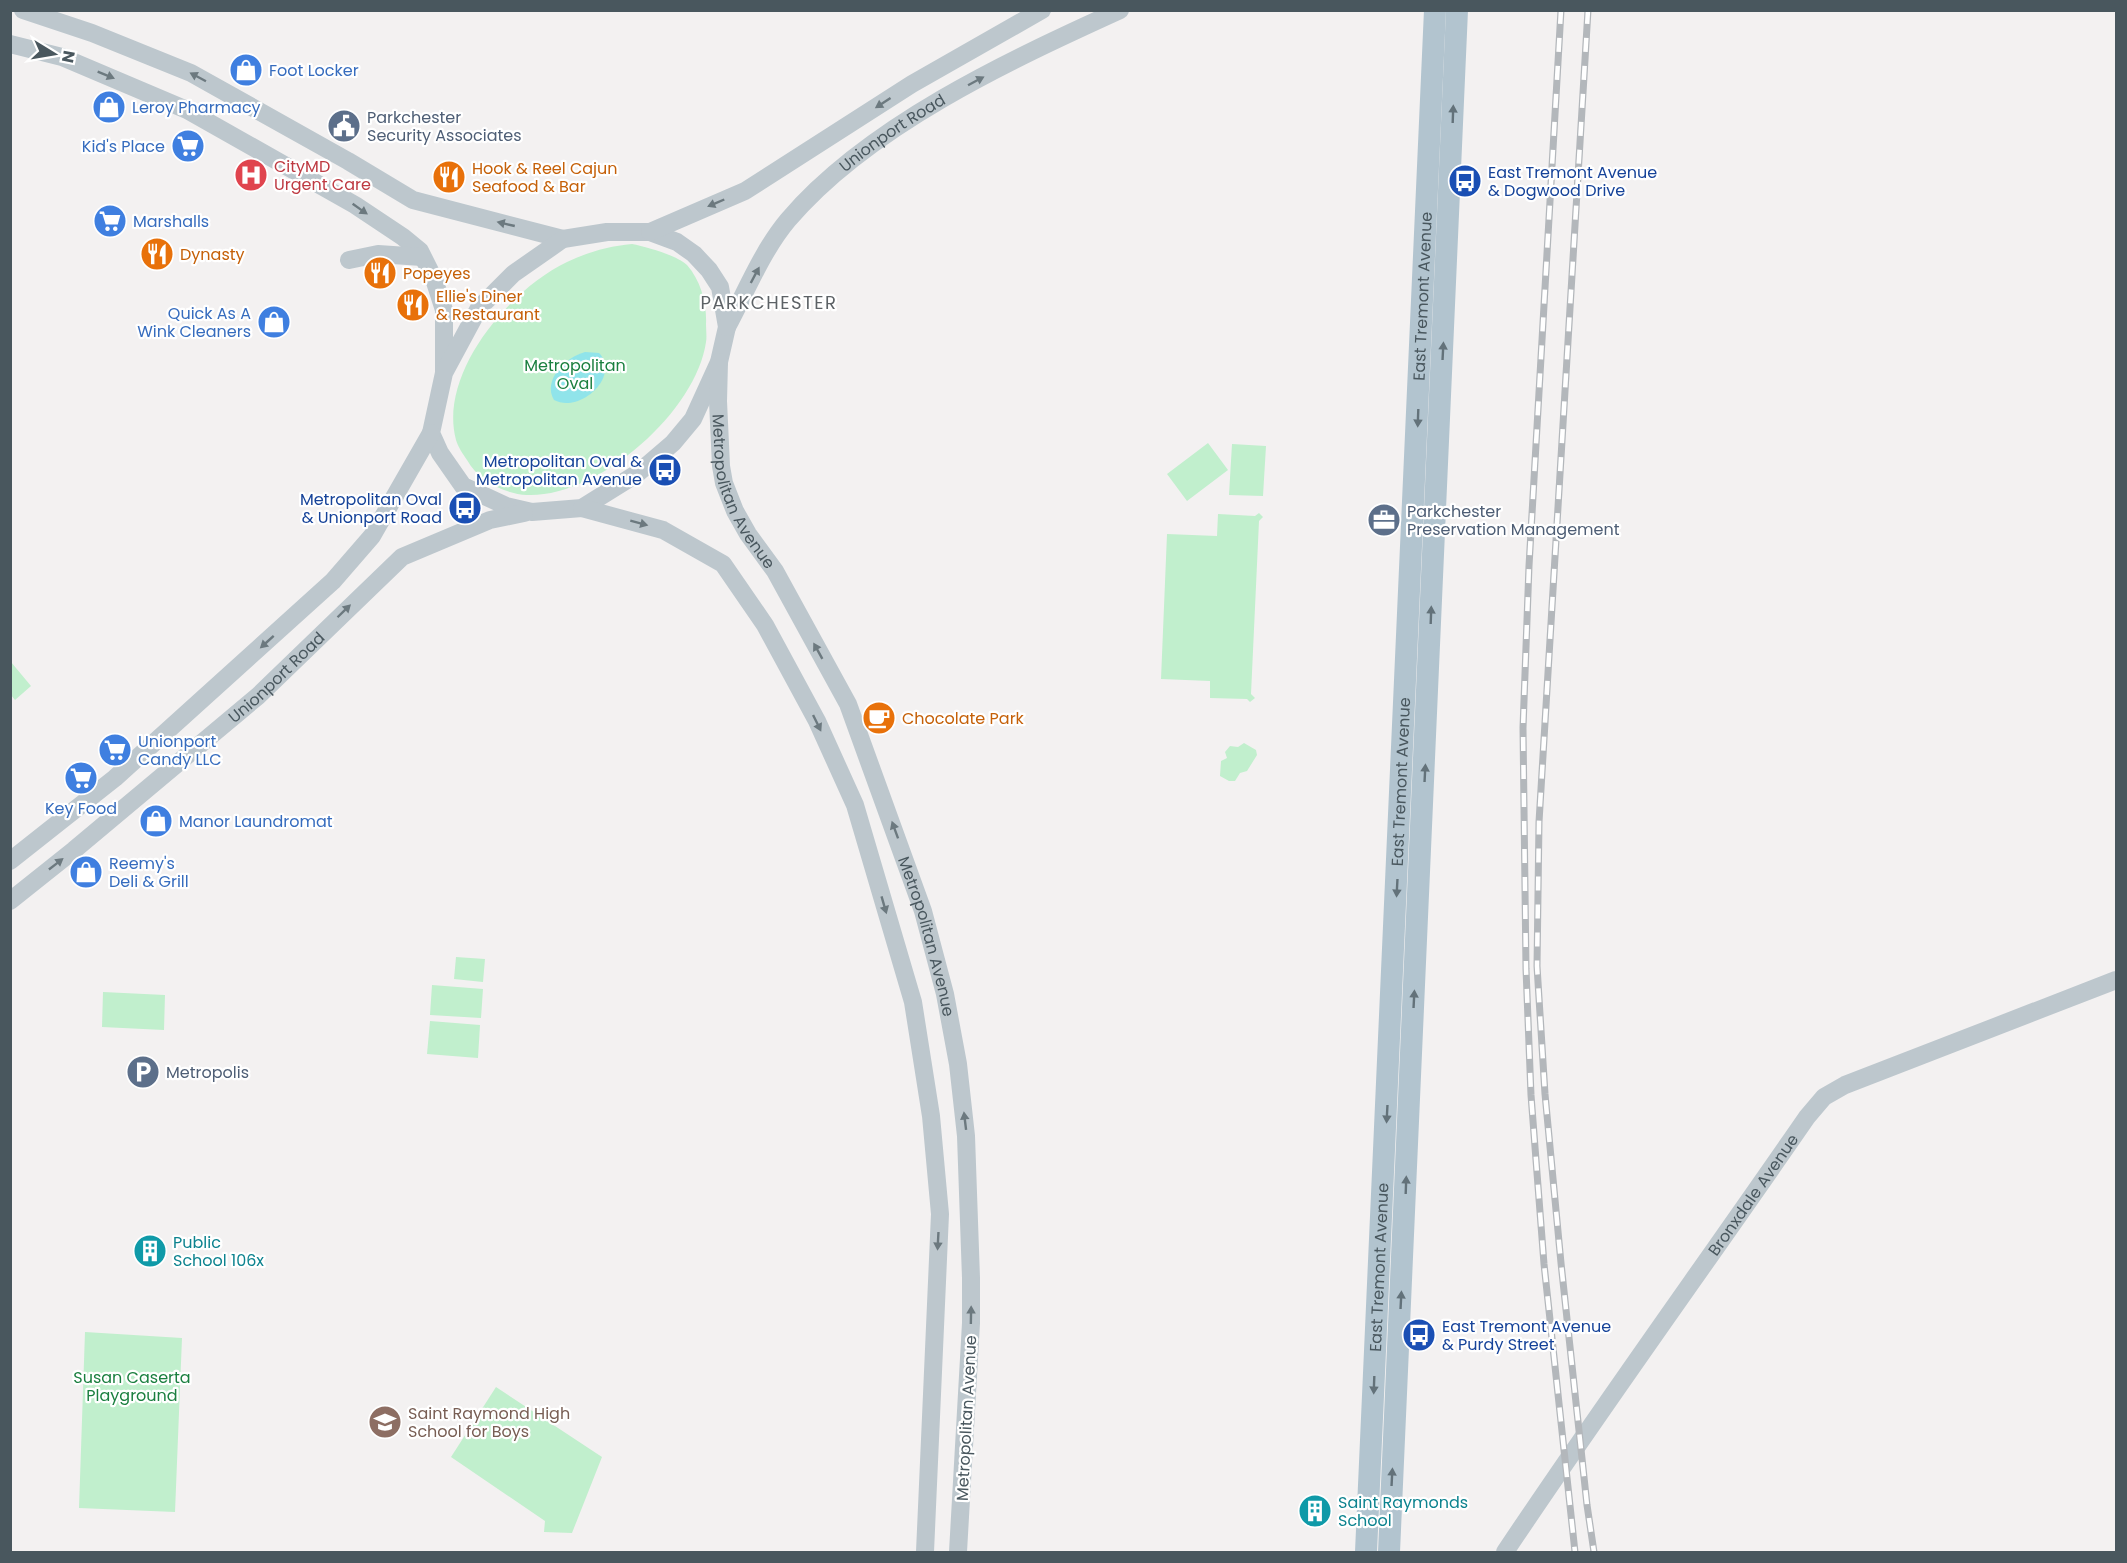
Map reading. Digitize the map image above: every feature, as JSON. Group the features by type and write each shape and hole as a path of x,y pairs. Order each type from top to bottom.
{"main road":[{"name":"East Tremont Avenue","path":"1427,472 1436,10"},
{"name":"East Tremont Avenue","path":"1366,1552 1400,1057 1411,830 1429,667 1423,563 1457,10"},
{"name":"East Tremont Avenue","path":"1411,830 1407,667 1423,563"},
{"path":"1407,667 1429,667"},
{"name":"East Tremont Avenue","path":"1389,1552 1400,1057"}],"street":[{"path":"10,44 62,57 187,110 355,205 420,251 434,279 444,310 444,373 431,433 440,453 463,486 506,506 532,512 582,508 638,473 673,443 693,419 719,362 727,327 720,286 694,254 677,242 650,232 607,232 563,239 413,200 191,73 92,33 23,10"},
{"name":"Unionport Road","path":"650,232 745,191 912,84 1042,10"},
{"name":"Unionport Road","path":"727,327 780,231 817,188 853,158 926,108 1045,44 1120,10"},
{"path":"912,84 926,108"},
{"path":"444,373 479,308 513,274 563,239"},
{"path":"348,260 378,254 422,257"},
{"name":"Metropolitan Avenue","path":"719,362 718,400 724,483 748,534 775,571 848,704 924,911 945,994 959,1074 966,1136 970,1208 971,1323 958,1552"},
{"name":"Unionport Road","path":"10,861 115,778 333,581 372,536 431,433"},
{"name":"Metropolitan Avenue","path":"582,508 663,530 723,564 765,625 817,721 854,802 913,1002 931,1116 939,1209 925,1552"},
{"name":"Unionport Road","path":"10,901 83,843 258,696 402,557 490,520 532,512"},
{"path":"172,728 191,752"},
{"path":"854,802 880,791"},
{"name":"Bronxdale Avenue","path":"1505,1552 1807,1117 1824,1097 1845,1085 2116,980"},
{"path":"939,1209 970,1208"}],"green space":[{"name":"Metropolitan Oval","path":"632,244 682,261 692,271 702,293 706,316 706,342 698,369 684,396 664,422 639,446 612,466 584,482 555,492 527,495 509,492 492,485 472,467 456,440 453,414 458,388 468,361 483,336 502,313 523,292 545,275 591,252"},
{"path":"1208,443 1228,470 1187,501 1167,474"},
{"path":"1232,444 1266,446 1263,496 1229,495"},
{"path":"1259,513 1263,517 1259,521 1251,694 1255,698 1250,702 1247,699 1210,698 1210,681 1161,679 1167,534 1217,536 1218,514 1255,516"},
{"path":"11,662 31,686 15,700 11,695"},
{"path":"1244,743 1256,750 1257,755 1247,771 1240,773 1235,781 1229,781 1220,776 1221,761 1227,758 1225,752 1230,746 1238,747"},
{"path":"456,957 485,959 483,982 454,979"},
{"path":"432,985 483,989 481,1018 430,1015"},
{"path":"103,992 165,995 164,1030 102,1027"},
{"path":"430,1021 480,1025 478,1058 427,1054"},
{"name":"Susan Caserta Playground","path":"85,1332 182,1338 175,1512 79,1508"},
{"path":"496,1387 602,1457 572,1533 544,1532 545,1521 451,1457"}],"water":[{"path":"585,352 599,353 604,362 605,372 601,382 585,397 575,402 564,403 554,400 551,385 558,370 570,359"}],"railway":[{"path":"1561,10 1529,566 1523,728 1526,969 1531,1095 1544,1264 1575,1552"},
{"path":"1588,10 1539,822 1537,966 1545,1094 1561,1263 1594,1552"}],"place":[{"name":"Foot Locker","path":"246,70"},
{"name":"Leroy Pharmacy","path":"109,107"},
{"name":"Parkchester Security Associates","path":"344,126"},
{"name":"Kid's Place","path":"188,146"},
{"name":"CityMD Urgent Care","path":"251,175"},
{"name":"Hook & Reel Cajun Seafood & Bar","path":"449,177"},
{"name":"East Tremont Avenue & Dogwood Drive","path":"1465,181"},
{"name":"Marshalls","path":"110,221"},
{"name":"Dynasty","path":"157,254"},
{"name":"Popeyes","path":"380,273"},
{"name":"Ellie's Diner & Restaurant","path":"413,305"},
{"name":"Quick As A Wink Cleaners","path":"274,322"},
{"name":"Metropolitan Oval & Metropolitan Avenue","path":"665,470"},
{"name":"Metropolitan Oval & Unionport Road","path":"465,508"},
{"name":"Parkchester Preservation Management","path":"1384,520"},
{"name":"Chocolate Park","path":"879,718"},
{"name":"Unionport Candy LLC","path":"115,750"},
{"name":"Key Food","path":"81,778"},
{"name":"Manor Laundromat","path":"156,821"},
{"name":"Reemy's Deli & Grill","path":"86,872"},
{"name":"Metropolis","path":"143,1072"},
{"name":"Public School 106x","path":"150,1251"},
{"name":"East Tremont Avenue & Purdy Street","path":"1419,1335"},
{"name":"Saint Raymond High School for Boys","path":"385,1422"},
{"name":"Saint Raymonds School","path":"1315,1511"}],"district":[{"name":"PARKCHESTER","path":"769,303"}]}
